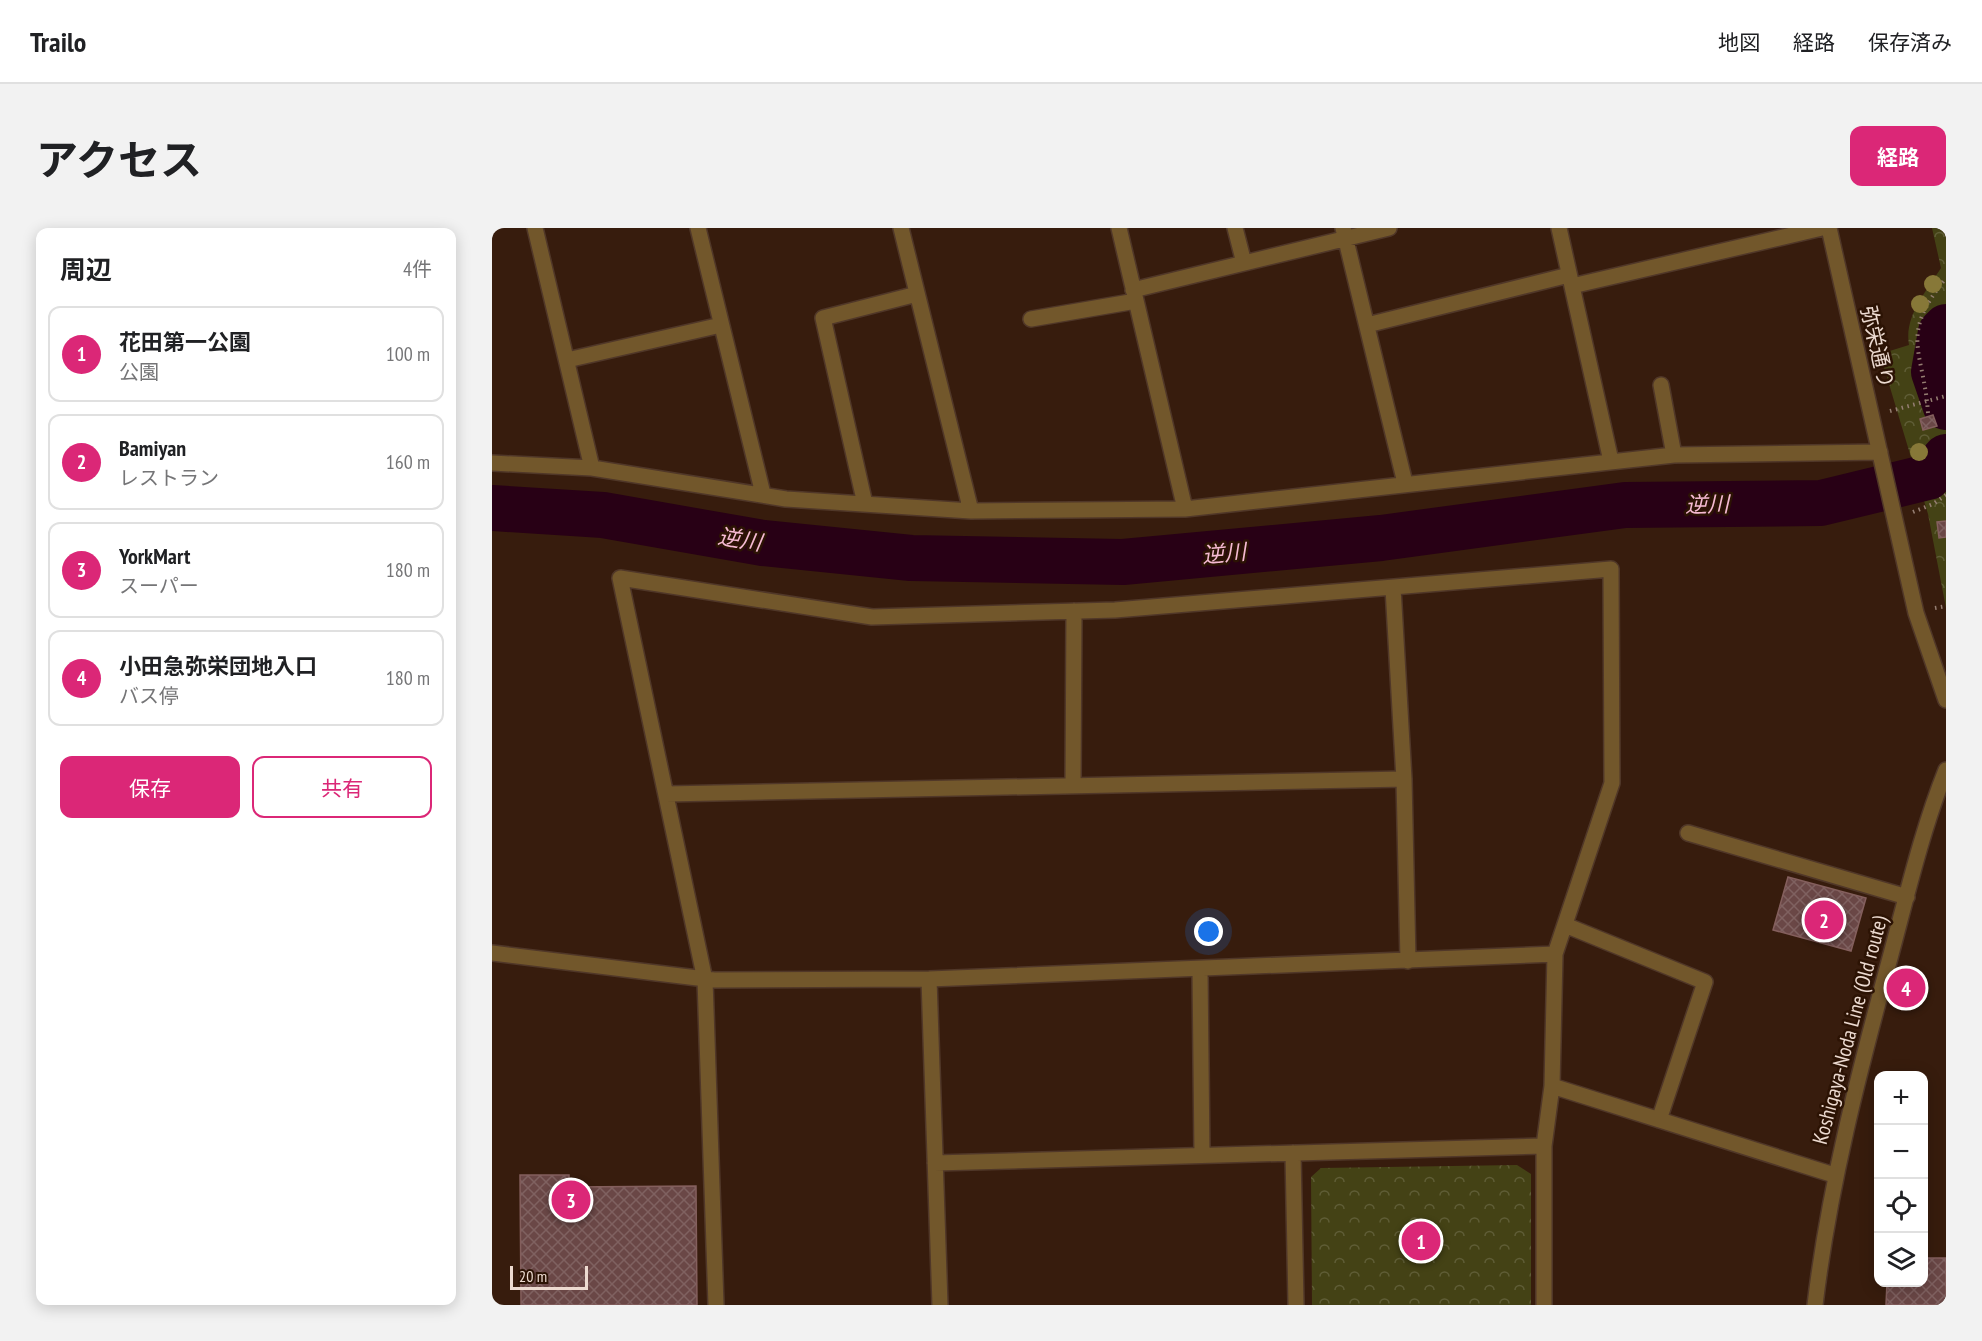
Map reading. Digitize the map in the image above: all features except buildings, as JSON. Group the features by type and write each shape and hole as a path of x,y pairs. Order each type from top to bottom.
{"street":[{"path":"535,228 592,468"},
{"path":"698,228 763,494"},
{"path":"901,228 971,511"},
{"path":"1119,228 1185,509"},
{"path":"1235,228 1244,263"},
{"path":"1031,319 1135,296 1344,233 1389,228"},
{"path":"1559,228 1611,461"},
{"path":"1366,325 1822,228"},
{"name":"弥栄通り","path":"1829,228 1916,613 1946,700"},
{"path":"1344,233 1405,483"},
{"path":"865,504 823,318 917,294"},
{"path":"567,360 721,325"},
{"path":"1661,385 1674,455"},
{"path":"492,463 592,468 786,499 971,511 1185,509 1674,455 1880,452"},
{"path":"716,1305 705,980 620,578 872,618 1074,611 1393,588 1611,569 1612,783 1555,954 1552,1086 1544,1146 1544,1305"},
{"path":"1393,588 1404,779 1407,961"},
{"path":"1073,786 1074,611"},
{"name":"Koshigaya-Noda Line (Old route)","path":"1815,1305 1834,1175 1906,897 1946,770"},
{"path":"666,794 1404,779"},
{"path":"1688,833 1906,897"},
{"path":"1565,925 1705,982 1659,1120"},
{"path":"492,954 705,980 929,979 1200,970 1555,954"},
{"path":"1200,970 1202,1155"},
{"path":"929,979 940,1305"},
{"path":"1552,1086 1834,1175"},
{"path":"935,1163 1544,1146"},
{"path":"1293,1153 1296,1305"}],"path":[{"path":"1928,413 1930,400 1916,334 1928,300 1946,278"},
{"path":"1872,417 1946,396"},
{"path":"1896,519 1933,504 1946,495"}],"green space":[{"path":"1932,228 1946,228 1946,608 1928,514 1880,354 1909,345 1908,334 1913,314 1941,268"},
{"path":"1517,1165 1531,1174 1531,1305 1312,1305 1311,1177 1321,1168"}],"waterway":[{"name":"逆川","path":"1946,327 1941,332 1934,372 1946,407"},
{"name":"逆川","path":"492,508 603,515 763,543 911,558 1123,562 1381,538 1625,505 1821,503 1928,477 1946,457"}],"place":[{"name":"Bamiyan","path":"1824,920"},
{"name":"小田急弥栄団地入口","path":"1906,988"},
{"name":"YorkMart","path":"571,1200"},
{"name":"花田第一公園","path":"1421,1241"}]}
